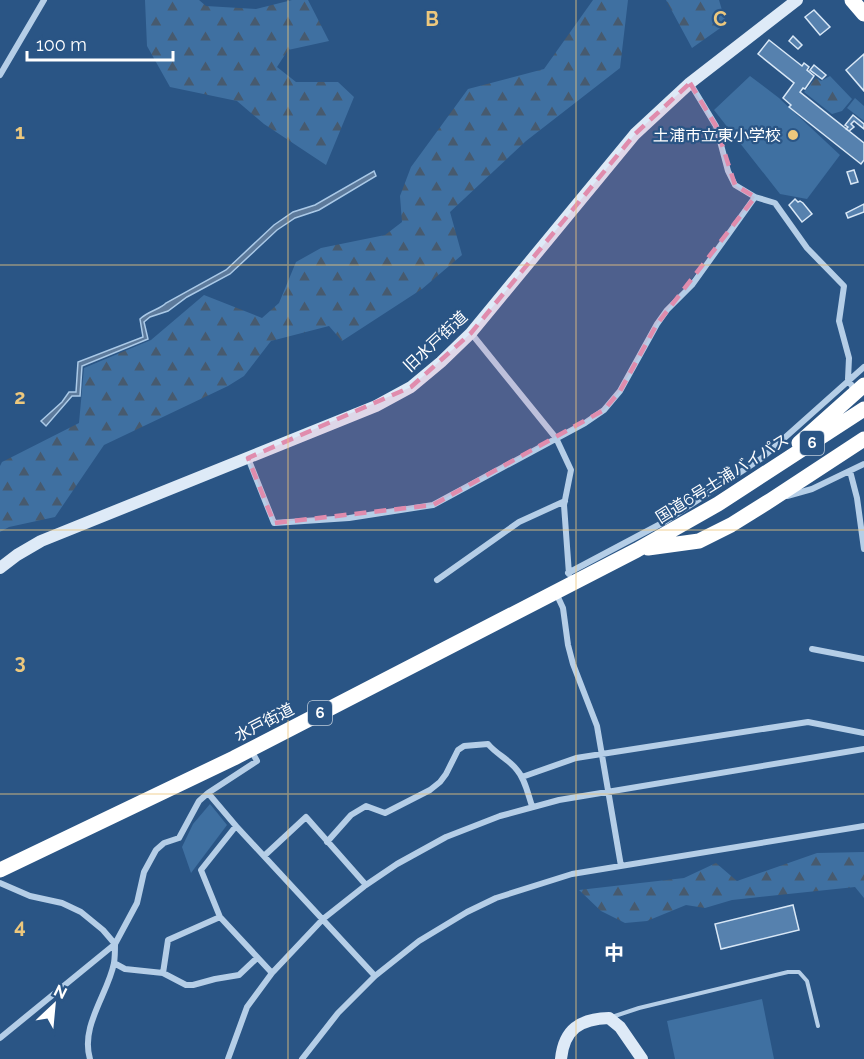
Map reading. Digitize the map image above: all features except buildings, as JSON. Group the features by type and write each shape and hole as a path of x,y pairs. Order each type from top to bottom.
{"highway":[{"path":"852,0 864,14"},
{"path":"768,471 859,387"},
{"name":"国道6号土浦バイパス","path":"637,550 718,504 861,411"},
{"path":"637,550 699,541 731,525 864,439"},
{"name":"水戸街道","path":"0,870 251,749 556,592 571,578 637,550"}],"street":[{"path":"0,75 44,0"},
{"name":"旧水戸街道","path":"0,568 41,541 376,406 411,387 471,333 635,134 690,83 797,0"},
{"path":"690,83 716,126 728,171 735,185 755,197 775,203 807,248 844,286 839,321 849,358 848,379"},
{"path":"249,458 274,523 349,518 432,505 585,423 604,410 620,392 657,324 667,310 692,285 755,197"},
{"path":"471,333 556,438 571,470 565,501 571,578 666,521 762,458 864,367"},
{"path":"848,379 859,387"},
{"path":"771,500 812,489 864,464"},
{"path":"850,471 857,498 864,549"},
{"path":"437,580 519,522 565,501"},
{"path":"556,592 563,608 568,645 597,726 621,866"},
{"path":"812,649 864,659"},
{"path":"522,777 576,758 807,722 864,733"},
{"path":"327,842 351,815 366,806 385,813 430,790 446,774 458,750 464,746 488,744 495,753 516,768 522,777 532,806"},
{"path":"228,1059 247,1007 272,973 323,919 397,864 446,837 532,806 608,790 864,748"},
{"path":"0,1038 115,944 137,903 144,872 156,850 164,843 179,838 194,809 208,793 257,761 251,749"},
{"path":"208,793 375,976"},
{"path":"264,856 306,817 366,885"},
{"path":"236,826 201,870 220,917 272,973"},
{"path":"302,1059 338,1013 375,976 419,941 466,912 496,898 572,874 864,826"},
{"path":"0,883 30,896 62,903 81,912 103,930 115,944 114,963 91,1026 88,1044 90,1059"},
{"path":"163,973 168,940 220,917"},
{"path":"114,963 125,969 163,973 186,985 193,985 239,975 257,958"},
{"path":"561,1059 566,1039 576,1026 593,1018 609,1018 620,1027 642,1059"}],"lane":[{"path":"609,1018 639,1008 788,972 799,972 807,981 818,1026"}],"highlighted area":[{"path":"690,83 716,126 735,185 755,197 657,324 620,391 604,410 433,505 274,523 248,458 411,387 471,333 635,134"}],"green space":[{"path":"145,0 199,0 206,6 256,9 292,0 308,0 329,41 288,50 277,67 296,82 338,82 354,97 326,165 264,124 237,101 170,87 147,46"},
{"path":"593,0 628,0 620,68 526,141 450,212 462,255 422,289 342,341 329,326 271,341 244,376 228,386 104,445 55,517 9,527 0,532 0,466 2,462 79,423 84,368 151,340 204,295 262,318 279,303 296,262 321,248 385,235 402,222 400,196 411,167 468,89 544,69"},
{"path":"666,0 719,0 726,24 692,48"},
{"path":"750,76 779,98 840,155 807,199 780,194 714,110"},
{"path":"830,76 852,99 842,111 832,114 804,92 816,78 821,81"},
{"path":"855,98 864,106 864,121 847,108"},
{"path":"210,804 227,825 191,873 182,847 193,824"},
{"path":"864,852 864,898 855,887 732,900 705,908 686,905 647,921 625,923 601,911 579,890 684,878 716,863 737,881 817,853"},
{"path":"762,999 774,1059 675,1059 667,1021"}],"shaded area":[{"path":"374,171 376,176 319,210 295,218 277,230 230,274 187,297 168,311 150,317 144,322 148,339 82,366 80,396 72,396 46,426 41,421 62,402 69,392 76,392 78,362 143,337 140,319 143,316 226,270 274,225 293,212 315,205"}],"place":[{"name":"土浦市立東小学校","path":"793,135"}],"district":[{"name":"中","path":"614,953"}]}
